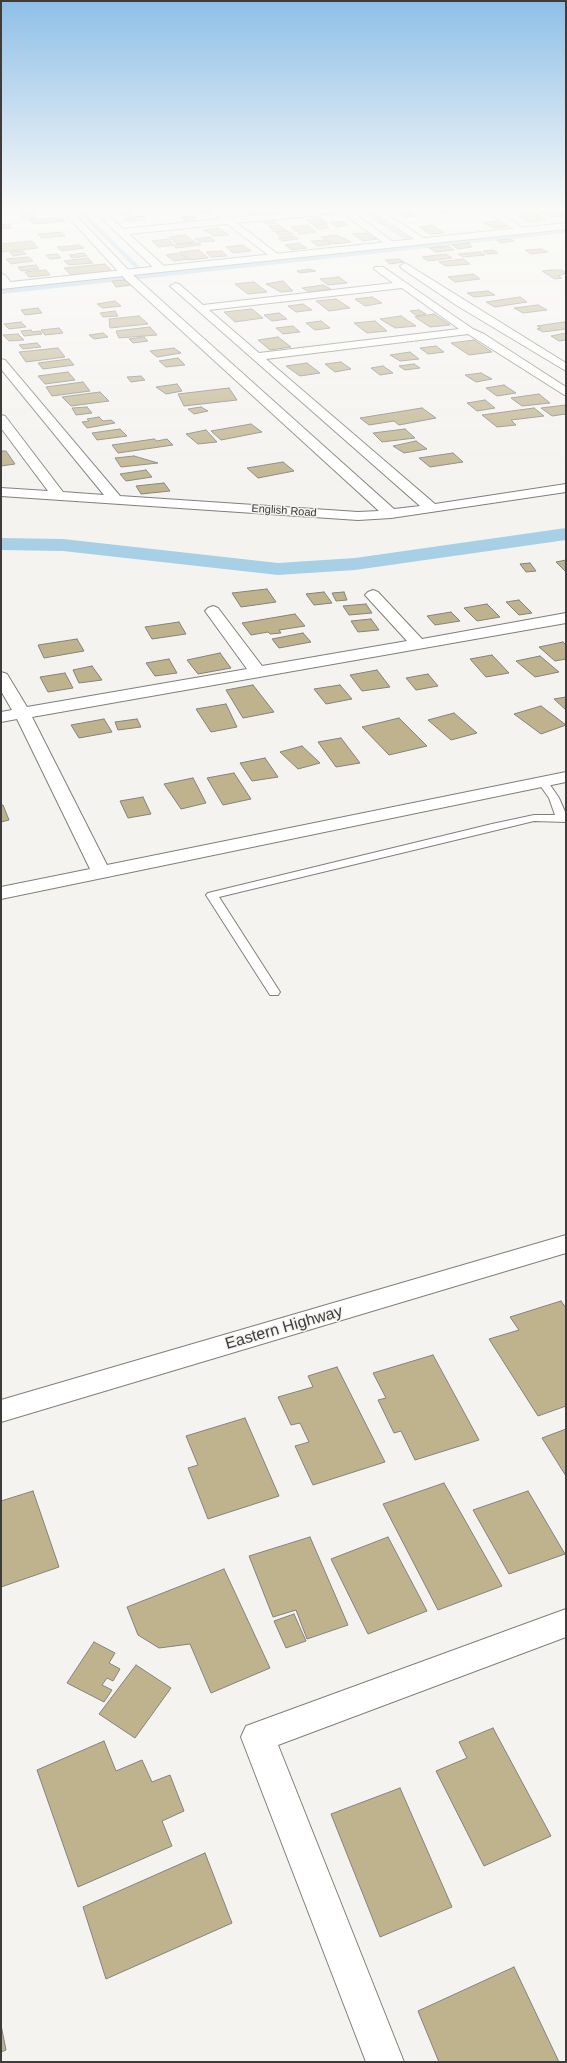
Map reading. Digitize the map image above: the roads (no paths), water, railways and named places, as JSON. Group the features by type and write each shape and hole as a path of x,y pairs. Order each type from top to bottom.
{"street":[{"path":"160,304 391,514"},
{"path":"197,304 431,508"},
{"path":"201,308 234,304"},
{"path":"431,304 469,331 480,336 566,392"},
{"path":"462,304 566,368"},
{"path":"257,357 469,331"},
{"path":"1,362 115,499"},
{"path":"1,419 58,495"},
{"name":"English Road","path":"1,492 358,516 391,514 566,488"},
{"path":"373,595 418,644"},
{"path":"213,611 258,672"},
{"path":"1,717 566,618"},
{"path":"1,677 22,713 101,872"},
{"path":"1,893 566,776"},
{"name":"Eastern Highway","path":"1,1411 566,1244"},
{"path":"385,2062 258,1737 566,1623"}],"lane":[{"path":"274,992 212,895 492,826 534,818 564,818 554,798 542,781"}],"waterway":[{"path":"1,544 63,545 278,569 355,564 566,534"}]}
